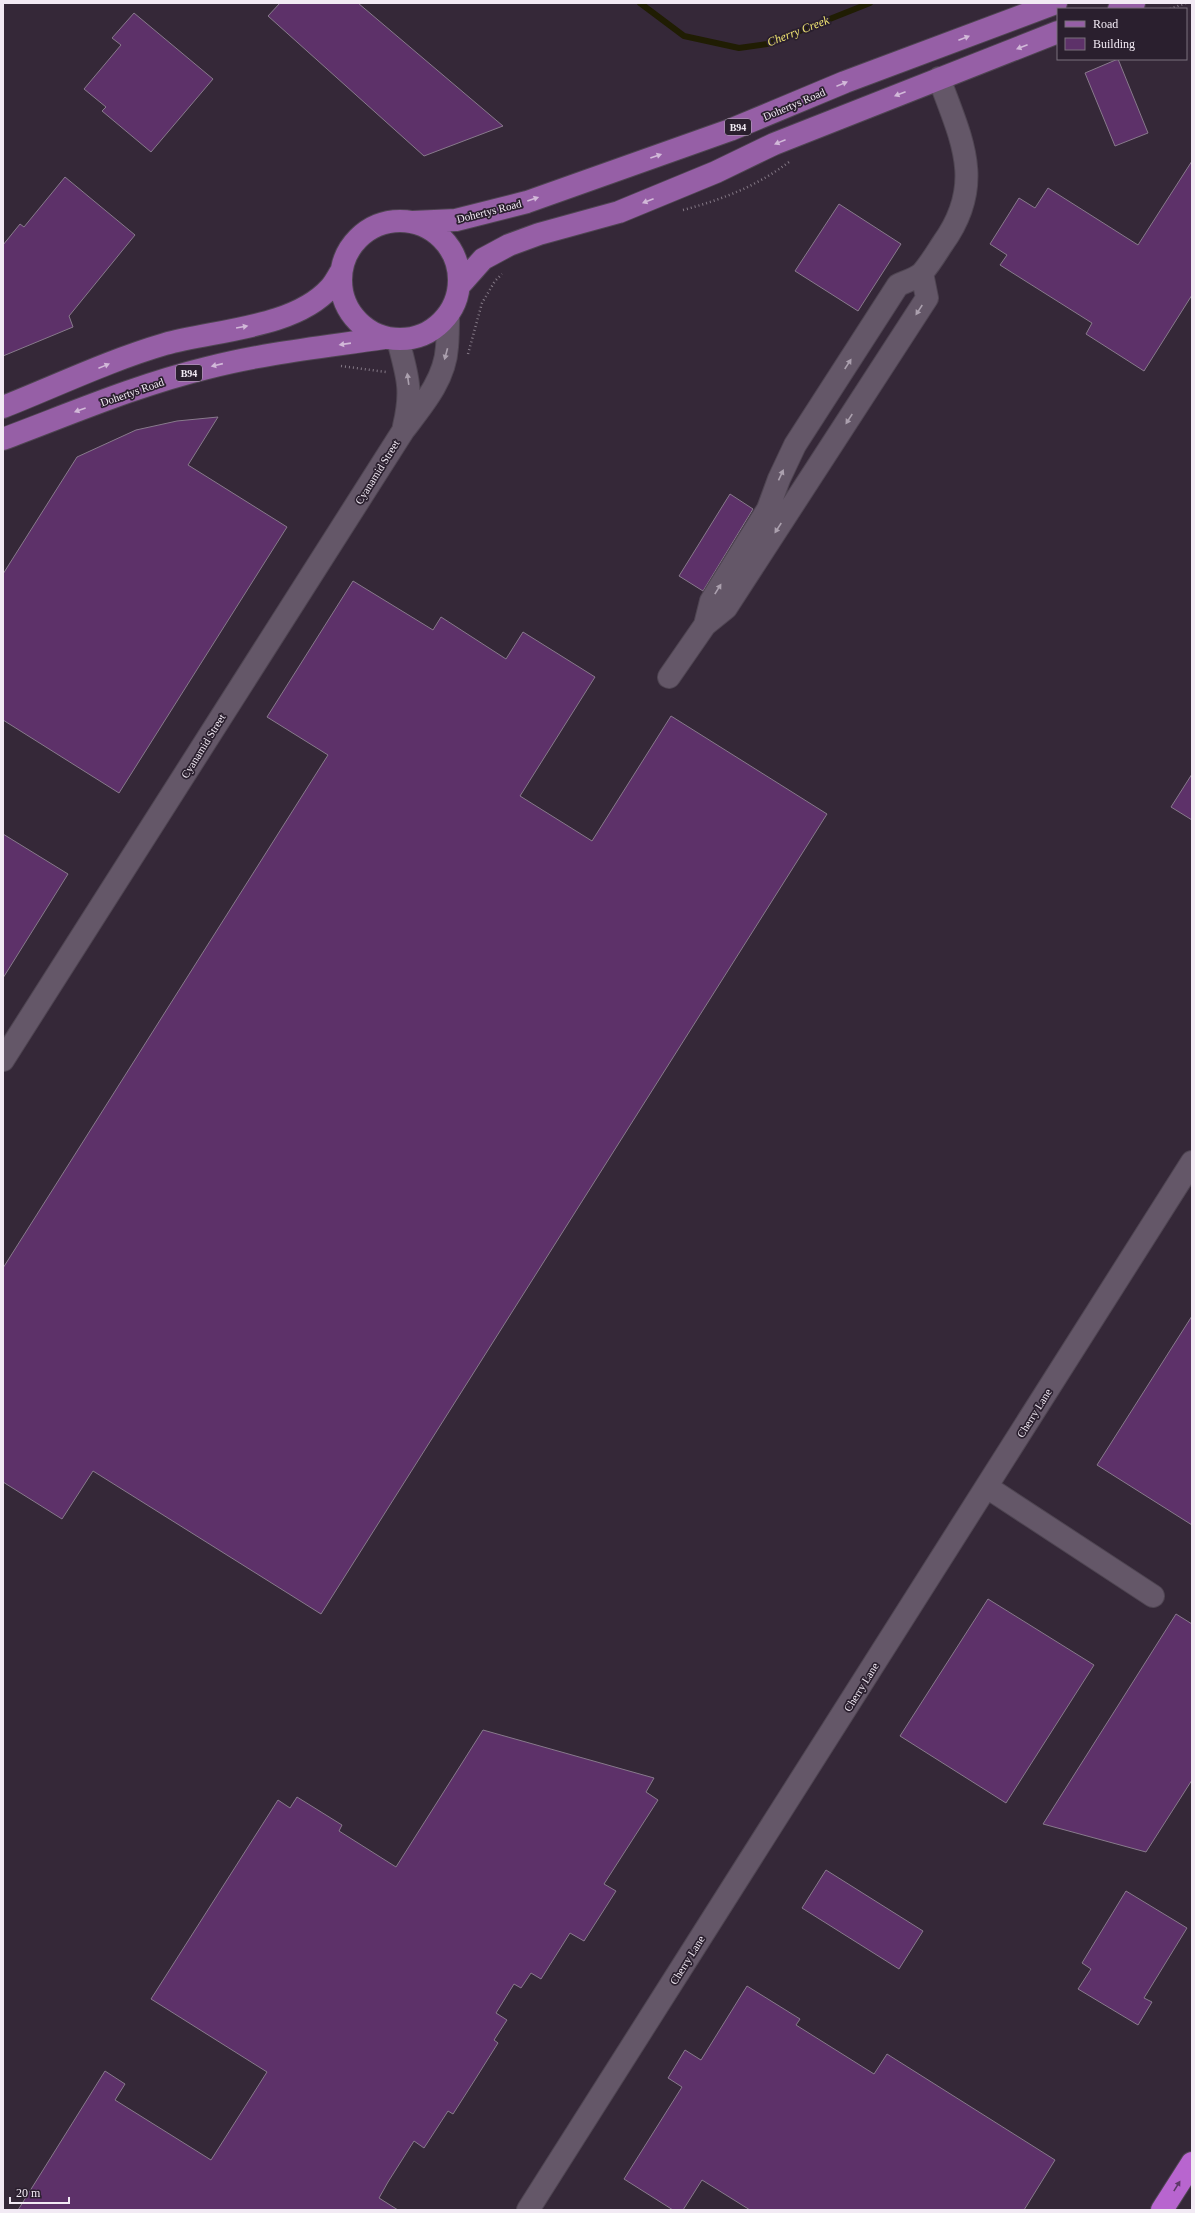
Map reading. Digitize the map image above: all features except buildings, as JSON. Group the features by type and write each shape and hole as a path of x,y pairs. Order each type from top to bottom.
{"highway":[{"path":"1162,2210 1192,2163"}],"main road":[{"name":"Dohertys Road","path":"413,222 456,220 527,202 730,130 845,82 1056,3"},
{"path":"1121,8 1134,3"},
{"name":"B94","path":"391,339 417,337 435,329 448,315 456,302 459,286 483,259 509,245 539,234 619,212 716,172 774,144 1057,32"},
{"name":"B94","path":"3,407 164,344 218,331 265,323 301,310 330,289 340,274 347,252 353,243 365,232 380,224 396,221 413,222"},
{"path":"413,222 429,228 443,239 453,253 458,269 459,286"},
{"path":"340,274 340,290 346,306 352,316 368,331 391,339"},
{"name":"Dohertys Road","path":"3,438 145,387 205,368 252,357 391,339"}],"street":[{"path":"705,625 711,601 768,509 779,479 795,445 898,285 922,273 952,231 963,208 966,188 964,145 939,78"},
{"path":"669,677 705,625 726,608 927,298 922,273"},
{"name":"Cyanamid Street","path":"3,1060 403,431 430,394 441,372 447,348 448,315"},
{"name":"Cyanamid Street","path":"391,339 409,387 410,404 403,431"},
{"name":"Cherry Lane","path":"528,2210 1192,1162"},
{"path":"987,1487 1153,1596"}],"path":[{"path":"1173,8 1186,3"},
{"path":"682,210 728,196 752,185 796,157"},
{"path":"465,358 471,349 482,303 494,281 503,272"},
{"path":"335,366 388,372"}],"waterway":[{"name":"Cherry Creek","path":"640,3 684,36 739,48 767,44 870,3"}]}
